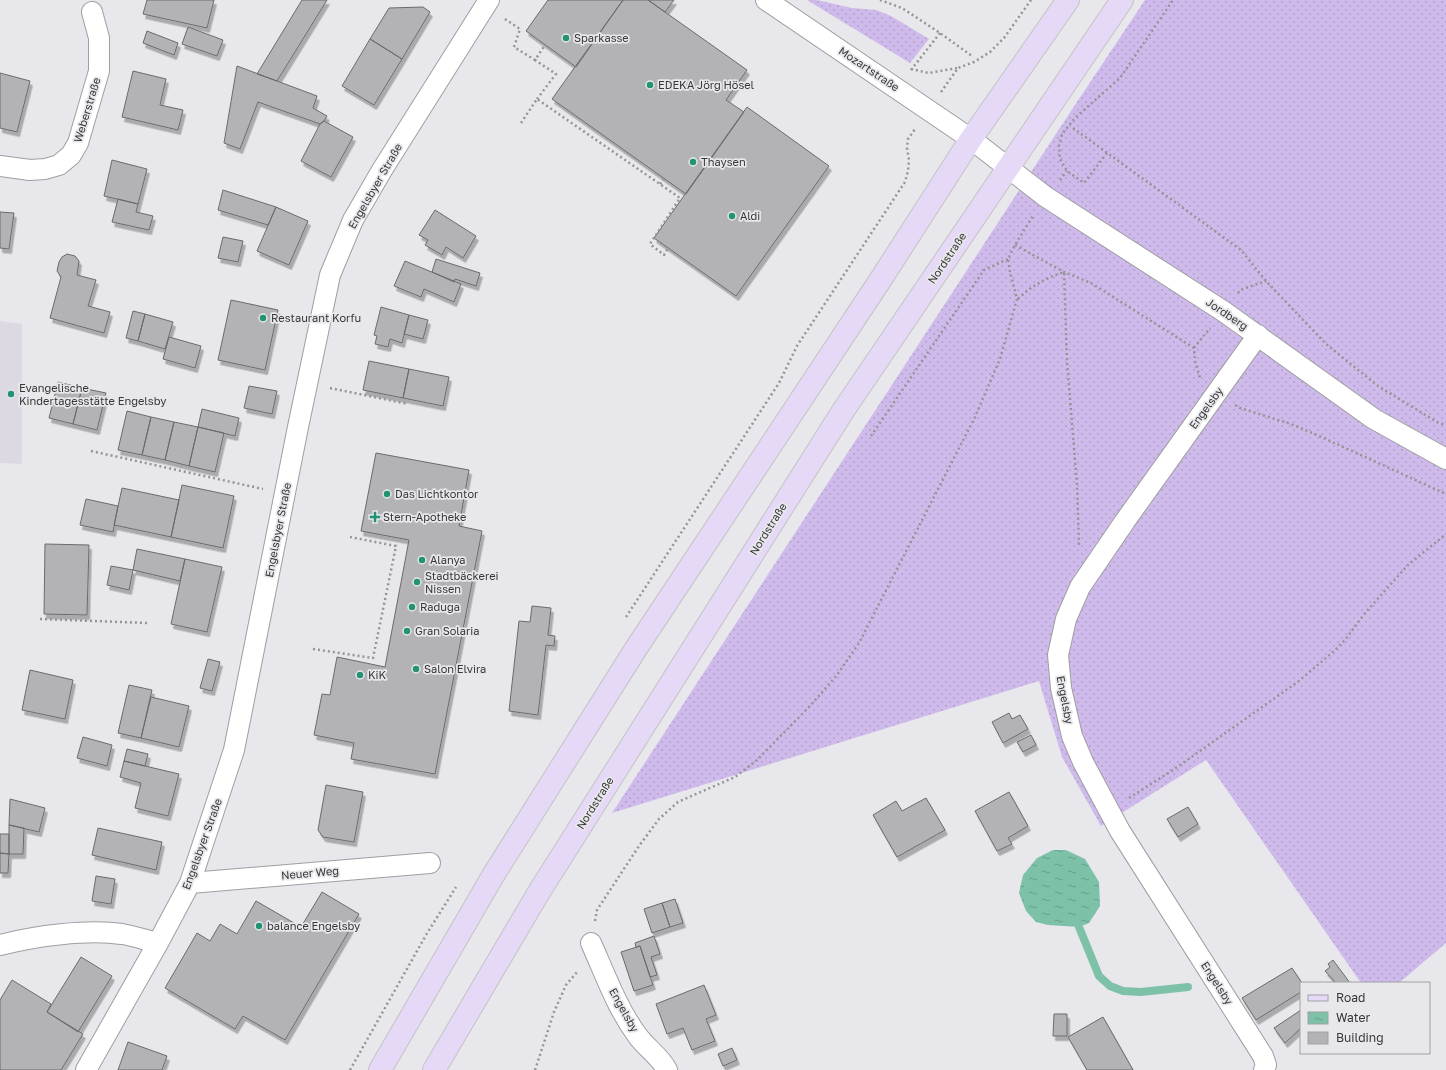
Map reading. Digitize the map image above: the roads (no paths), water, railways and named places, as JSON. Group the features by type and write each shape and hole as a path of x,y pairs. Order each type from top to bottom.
{"main road":[{"path":"380,1070 494,874 637,646 881,279 971,139 1068,0"},
{"name":"Nordstraße","path":"434,1070 539,892 843,411 1122,0"}],"street":[{"name":"Mozartstraße","path":"766,0 971,139 1008,167"},
{"name":"Engelsbyer Straße","path":"86,1070 190,883 234,750 330,275 353,220 382,170 487,3"},
{"name":"Weberstraße","path":"0,166 30,170 45,169 59,164 71,155 78,143 99,71 99,38 92,12"},
{"name":"Jordberg","path":"1008,167 1046,197 1258,335 1374,419 1446,459"},
{"name":"Engelsby","path":"1258,335 1125,521 1080,587 1066,619 1058,655 1060,688 1072,736 1084,762 1120,831 1263,1056 1266,1065 1264,1070"},
{"name":"Neuer Weg","path":"190,883 430,863"},
{"path":"0,945 19,940 86,932 123,934 158,943"},
{"name":"Engelsby","path":"591,943 618,1002 637,1035 662,1061 667,1070"}],"water":[{"path":"1053,850 1066,850 1085,859 1099,882 1100,906 1089,923 1079,927 1048,925 1036,922 1026,911 1019,893 1023,875 1037,858"}],"waterway":[{"path":"1079,927 1099,976 1110,986 1123,991 1141,992 1188,987"}],"place":[{"name":"Sparkasse","path":"566,38"},
{"name":"EDEKA Jörg Hösel","path":"650,85"},
{"name":"Thaysen","path":"693,162"},
{"name":"Aldi","path":"732,216"},
{"name":"Restaurant Korfu","path":"263,318"},
{"name":"Evangelische Kindertagesstätte Engelsby","path":"11,394"},
{"name":"Das Lichtkontor","path":"387,494"},
{"name":"Stern-Apotheke","path":"375,517"},
{"name":"Alanya","path":"422,560"},
{"name":"Stadtbäckerei Nissen","path":"417,582"},
{"name":"Raduga","path":"412,607"},
{"name":"Gran Solaria","path":"407,631"},
{"name":"Salon Elvira","path":"416,669"},
{"name":"KiK","path":"360,675"},
{"name":"balance Engelsby","path":"259,926"}]}
